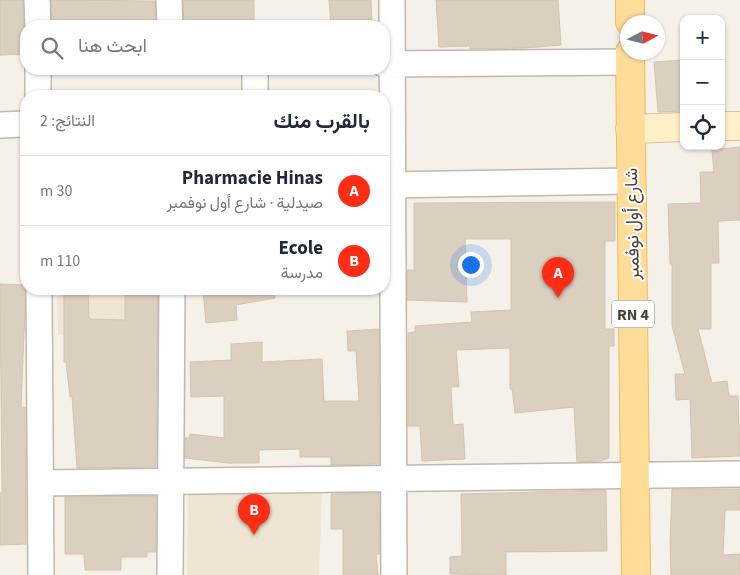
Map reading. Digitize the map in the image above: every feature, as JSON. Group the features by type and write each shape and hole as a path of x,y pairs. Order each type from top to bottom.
{"main road":[{"path":"630,0 630,15"},
{"name":"شارع أول نوفمبر","path":"630,60 636,575"},
{"path":"725,126 740,126"},
{"path":"630,129 680,128"}],"street":[{"path":"37,0 38,20"},
{"path":"169,0 170,20"},
{"path":"390,32 392,0"},
{"path":"390,64 620,57"},
{"path":"38,75 38,90"},
{"path":"255,75 255,90"},
{"path":"388,75 388,90"},
{"path":"0,125 20,124"},
{"path":"390,185 632,181"},
{"path":"39,295 41,575"},
{"path":"170,575 172,295"},
{"path":"390,295 394,575"},
{"path":"41,483 740,474"}],"shaded area":[{"path":"57,295 159,295 160,334 58,335"},
{"path":"322,493 319,575 187,575 188,495"}],"building":[{"path":"0,0 23,0 23,20 20,20 20,54 0,55"},
{"path":"51,0 155,1 156,20 52,20"},
{"path":"183,0 254,0 254,20 184,20"},
{"path":"329,0 371,0 372,20 331,20"},
{"path":"436,0 558,0 561,45 470,49 470,46 439,47"},
{"path":"680,60 680,111 658,112 654,62"},
{"path":"740,147 740,220 718,221 719,263 711,263 711,329 698,329 712,383 727,381 729,396 738,396 740,456 692,458 690,399 676,400 675,374 685,374 672,326 672,264 670,264 668,204 701,203 700,172 714,172 712,150"},
{"path":"615,202 615,241 605,241 605,329 614,329 614,346 609,346 609,458 600,461 577,462 574,407 515,413 512,389 510,389 510,348 456,350 459,387 451,387 453,425 463,424 465,459 422,461 420,426 408,426 408,333 415,332 415,326 472,322 471,312 511,310 511,239 465,239 467,302 407,300 407,270 414,270 414,203"},
{"path":"0,284 20,285 20,295 26,295 21,407 25,407 26,544 0,545 0,493 2,493"},
{"path":"64,295 88,295 89,319 125,320 125,295 158,295 156,467 77,468 72,396 70,397 66,362 64,362"},
{"path":"203,295 275,295 275,298 236,305 237,320 206,323"},
{"path":"379,329 379,464 331,465 331,457 300,457 300,449 259,450 259,463 228,463 185,458 185,438 189,438 190,434 224,438 224,396 191,397 190,362 231,360 231,344 262,342 262,362 322,359 324,401 359,401 356,351 348,351 347,331"},
{"path":"672,489 740,489 740,510 725,510 723,555 739,554 740,575 671,575"},
{"path":"606,490 607,551 506,552 506,575 450,574 450,557 462,556 461,494"},
{"path":"379,493 380,554 376,554 378,575 343,575 343,529 331,529 331,494"},
{"path":"156,496 156,552 147,552 147,557 121,557 121,570 85,570 84,554 65,554 65,497"}],"place":[{"name":"Pharmacie Hinas","path":"558,298"},
{"name":"Ecole","path":"254,535"}]}
